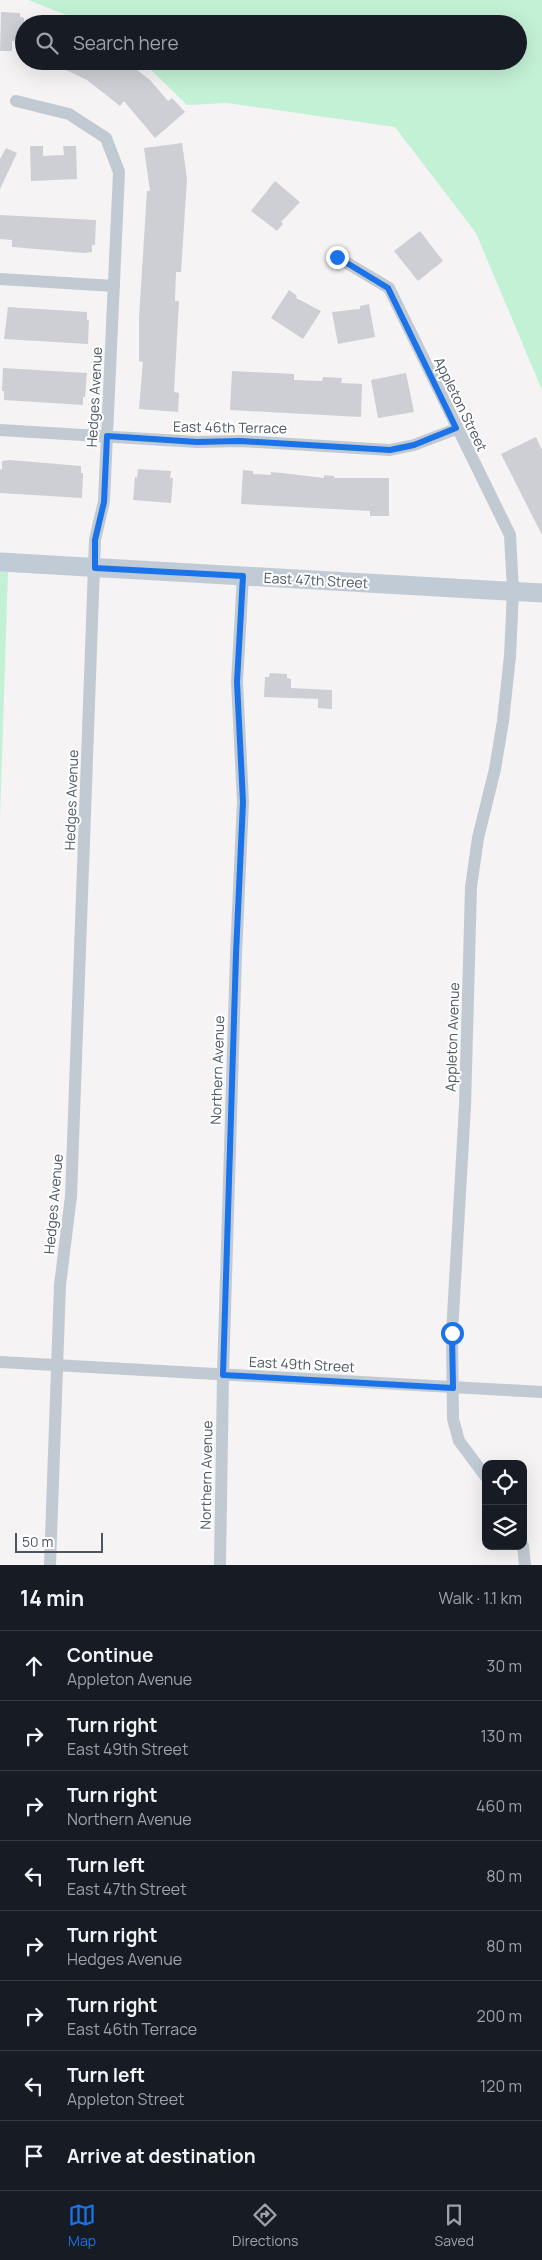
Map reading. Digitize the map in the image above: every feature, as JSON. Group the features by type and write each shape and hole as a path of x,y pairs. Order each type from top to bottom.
{"main road":[{"name":"East 47th Street","path":"0,562 542,593"}],"street":[{"name":"Hedges Avenue","path":"16,101 69,114 106,138 119,172 104,502 95,540 71,1196 60,1285 50,1565"},
{"name":"Appleton Street","path":"337,257 388,288 510,536 513,592"},
{"path":"0,279 114,286"},
{"name":"East 46th Terrace","path":"0,430 197,442 250,441 390,450 414,445 456,428"},
{"name":"Northern Avenue","path":"220,1565 223,1375 236,954 243,802 237,682 243,576"},
{"name":"Appleton Avenue","path":"482,1472 459,1441 454,1419 452,1333 465,1106 472,888 478,838 495,769 503,721 510,656 513,592"},
{"name":"East 49th Street","path":"0,1362 542,1392"},
{"path":"523,1550 525,1565"}],"green space":[{"path":"28,0 542,0 542,390 476,233 395,127 227,103 187,105 151,70 527,70 527,15 66,15"},
{"path":"0,572 8,572 0,818"}],"building":[{"path":"1,12 20,13 20,15 15,15 15,41 12,41 12,51 0,51"},
{"path":"66,70 137,70 150,80 168,101 172,98 185,112 155,138 124,101 120,106 87,80"},
{"path":"182,143 187,179 181,272 176,272 175,301 179,301 174,392 179,393 178,412 139,409 143,362 139,361 139,318 147,191 150,191 144,148"},
{"path":"30,146 43,146 43,156 64,155 63,146 76,146 77,179 31,181"},
{"path":"6,148 17,153 0,189 0,159"},
{"path":"275,181 300,202 281,222 283,224 277,231 251,211"},
{"path":"0,215 96,220 95,245 92,245 92,252 84,253 12,247 12,240 0,239"},
{"path":"420,231 443,261 418,281 394,251"},
{"path":"289,290 297,296 296,298 321,311 303,339 271,318"},
{"path":"369,304 375,337 338,344 332,312 360,309 360,306"},
{"path":"8,307 87,312 87,320 89,320 88,344 4,339"},
{"path":"3,368 87,373 83,405 4,400 4,391 2,391"},
{"path":"232,371 294,374 294,380 322,381 323,377 342,378 341,383 362,384 361,417 230,410"},
{"path":"406,373 414,412 378,418 371,380"},
{"path":"536,437 542,450 542,535 501,454"},
{"path":"2,461 81,466 81,473 83,473 82,498 0,493"},
{"path":"138,469 171,471 170,478 173,478 171,503 133,500 135,477 137,478"},
{"path":"243,470 253,471 253,474 271,475 271,472 324,478 324,475 334,476 334,478 389,478 389,516 370,516 370,511 241,504"},
{"path":"270,673 287,674 287,678 291,679 291,688 332,690 332,709 318,708 318,699 264,697 265,677 269,677"}],"route":[{"path":"337,257 388,288 456,428 414,445 390,450 240,441 197,442 107,436 104,502 95,540 95,568 243,576 237,682 243,802 236,954 223,1375 453,1388 452,1333"}]}
